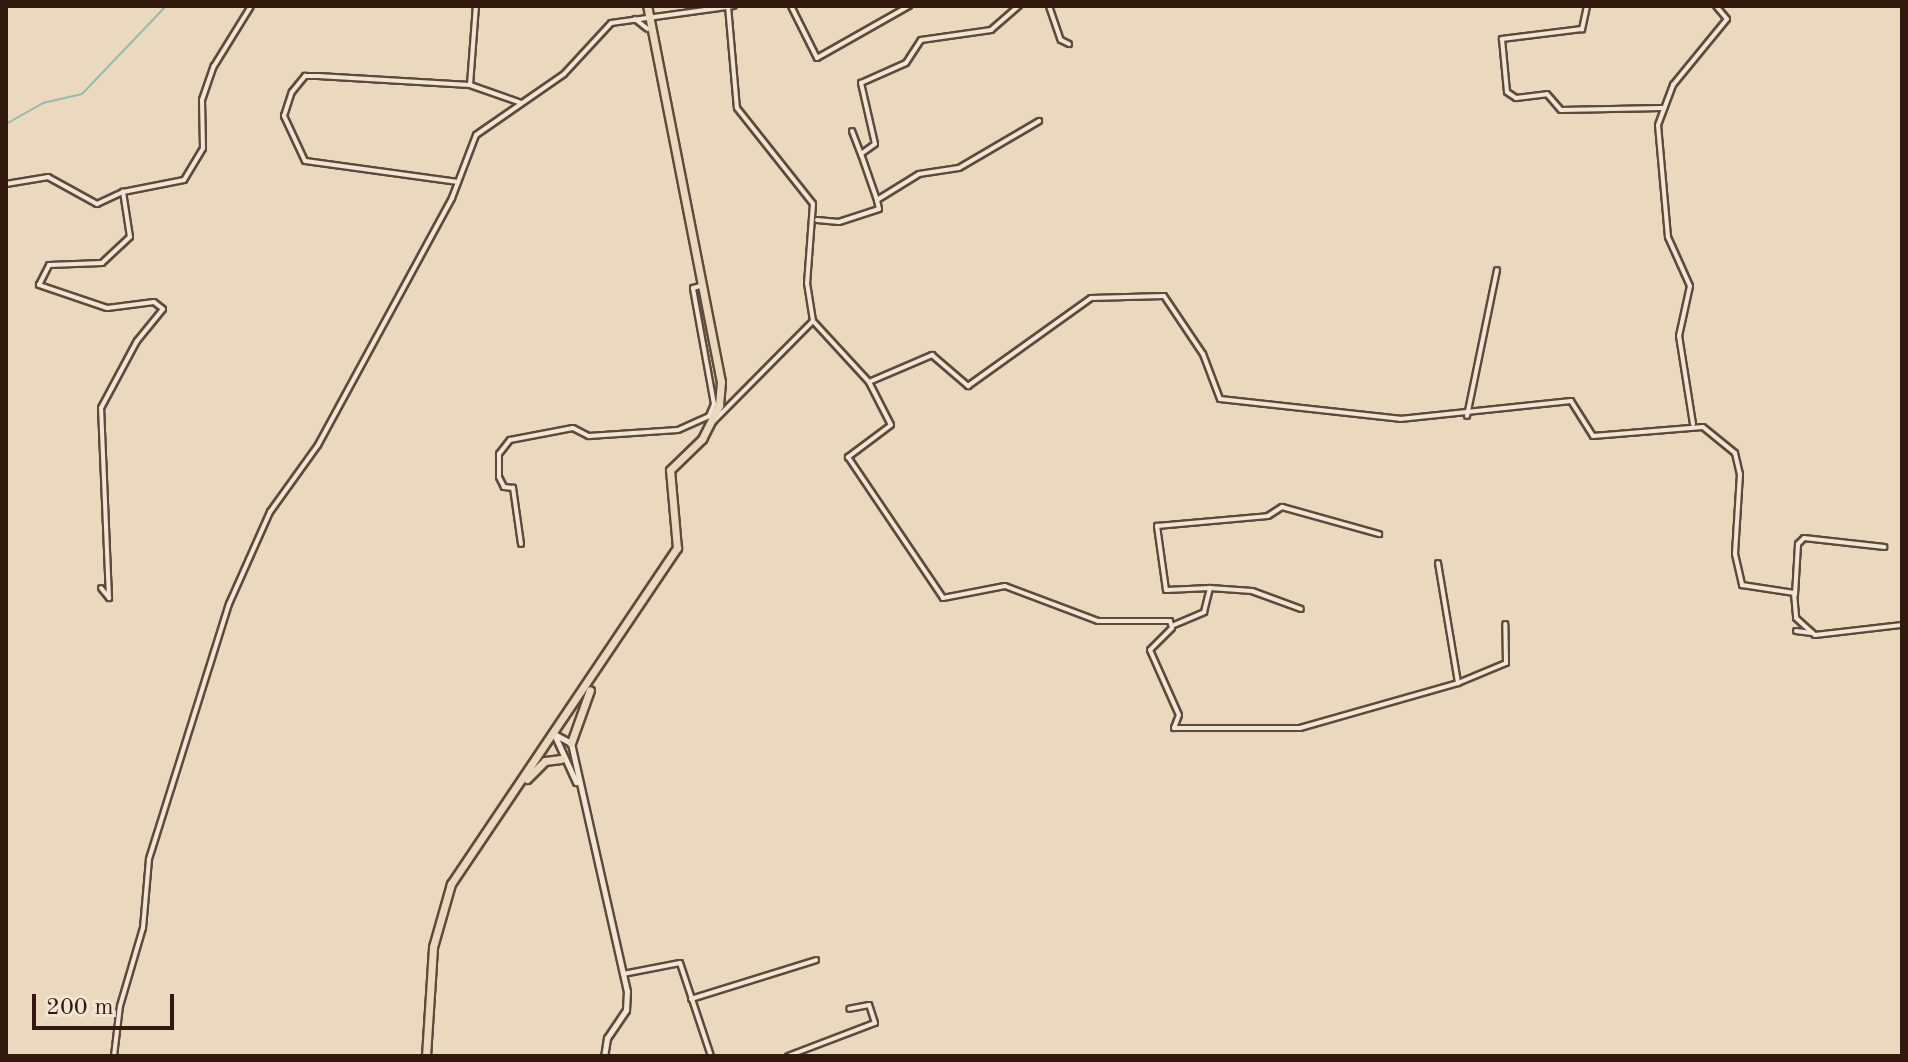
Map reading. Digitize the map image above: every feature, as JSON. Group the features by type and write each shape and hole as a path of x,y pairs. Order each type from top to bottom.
{"main road":[{"path":"426,1056 442,904 459,867 602,667 677,548 670,470 713,422 721,382 648,29 647,6"},
{"path":"571,743 602,667"},
{"path":"512,795 545,761 561,759"}],"street":[{"path":"6,184 48,177 97,204 123,192 175,185 194,165 203,148 206,88 251,6"},
{"path":"470,85 476,6"},
{"path":"630,19 647,6"},
{"path":"791,6 817,58 909,6"},
{"path":"861,154 875,144 861,83 911,59 921,40 991,30 1019,6"},
{"path":"1049,6 1061,40 1069,44"},
{"path":"1587,6 1582,29 1502,39 1507,92 1516,98 1547,94 1561,110 1662,108"},
{"path":"1693,424 1679,336 1690,286 1668,237 1658,163 1662,108 1685,68 1727,19 1716,6"},
{"path":"114,1056 120,1006 143,928 149,859 229,604 270,512 336,415 458,182 476,135 564,74 600,29 646,16 730,7 737,108 805,189 817,220 807,283 813,321 869,382 891,425 848,457 943,598 1005,586 1098,621 1174,625"},
{"path":"630,19 648,29"},
{"path":"458,182 426,173 305,161 284,116 305,76 470,85 521,103"},
{"path":"877,200 927,170 970,163 1039,121"},
{"path":"817,220 839,222 879,209 852,131"},
{"path":"101,588 109,598 101,408 137,341 163,309 154,302 107,308 39,285 49,265 102,263 130,237 123,192"},
{"path":"1467,416 1497,270"},
{"path":"521,544 513,488 504,487 499,477 499,454 510,440 573,428 589,436 678,430 709,416 714,404 693,288 700,286"},
{"path":"869,382 932,355 968,386 1091,298 1164,296 1203,354 1220,399 1400,419 1467,416 1571,401 1593,436 1693,424 1735,453 1735,554 1742,585 1795,595"},
{"path":"713,422 813,321"},
{"path":"1301,609 1252,591 1210,588 1166,590 1157,526 1268,516 1288,507 1379,534"},
{"path":"1812,633 1796,618 1798,544 1804,538 1884,547"},
{"path":"1438,563 1458,683"},
{"path":"1210,588 1204,612 1174,625 1150,650 1179,715 1174,728 1300,728 1458,683 1506,663 1505,624"},
{"path":"1796,631 1812,633 1902,625"},
{"path":"554,734 571,743 578,786 623,974 626,1010 607,1038 604,1056"},
{"path":"554,734 561,759 578,786"},
{"path":"691,999 816,960"},
{"path":"623,974 676,961 711,1056"},
{"path":"788,1056 875,1023 869,1005 849,1009"}],"waterway":[{"path":"6,124 43,103 82,94 166,6"}]}
